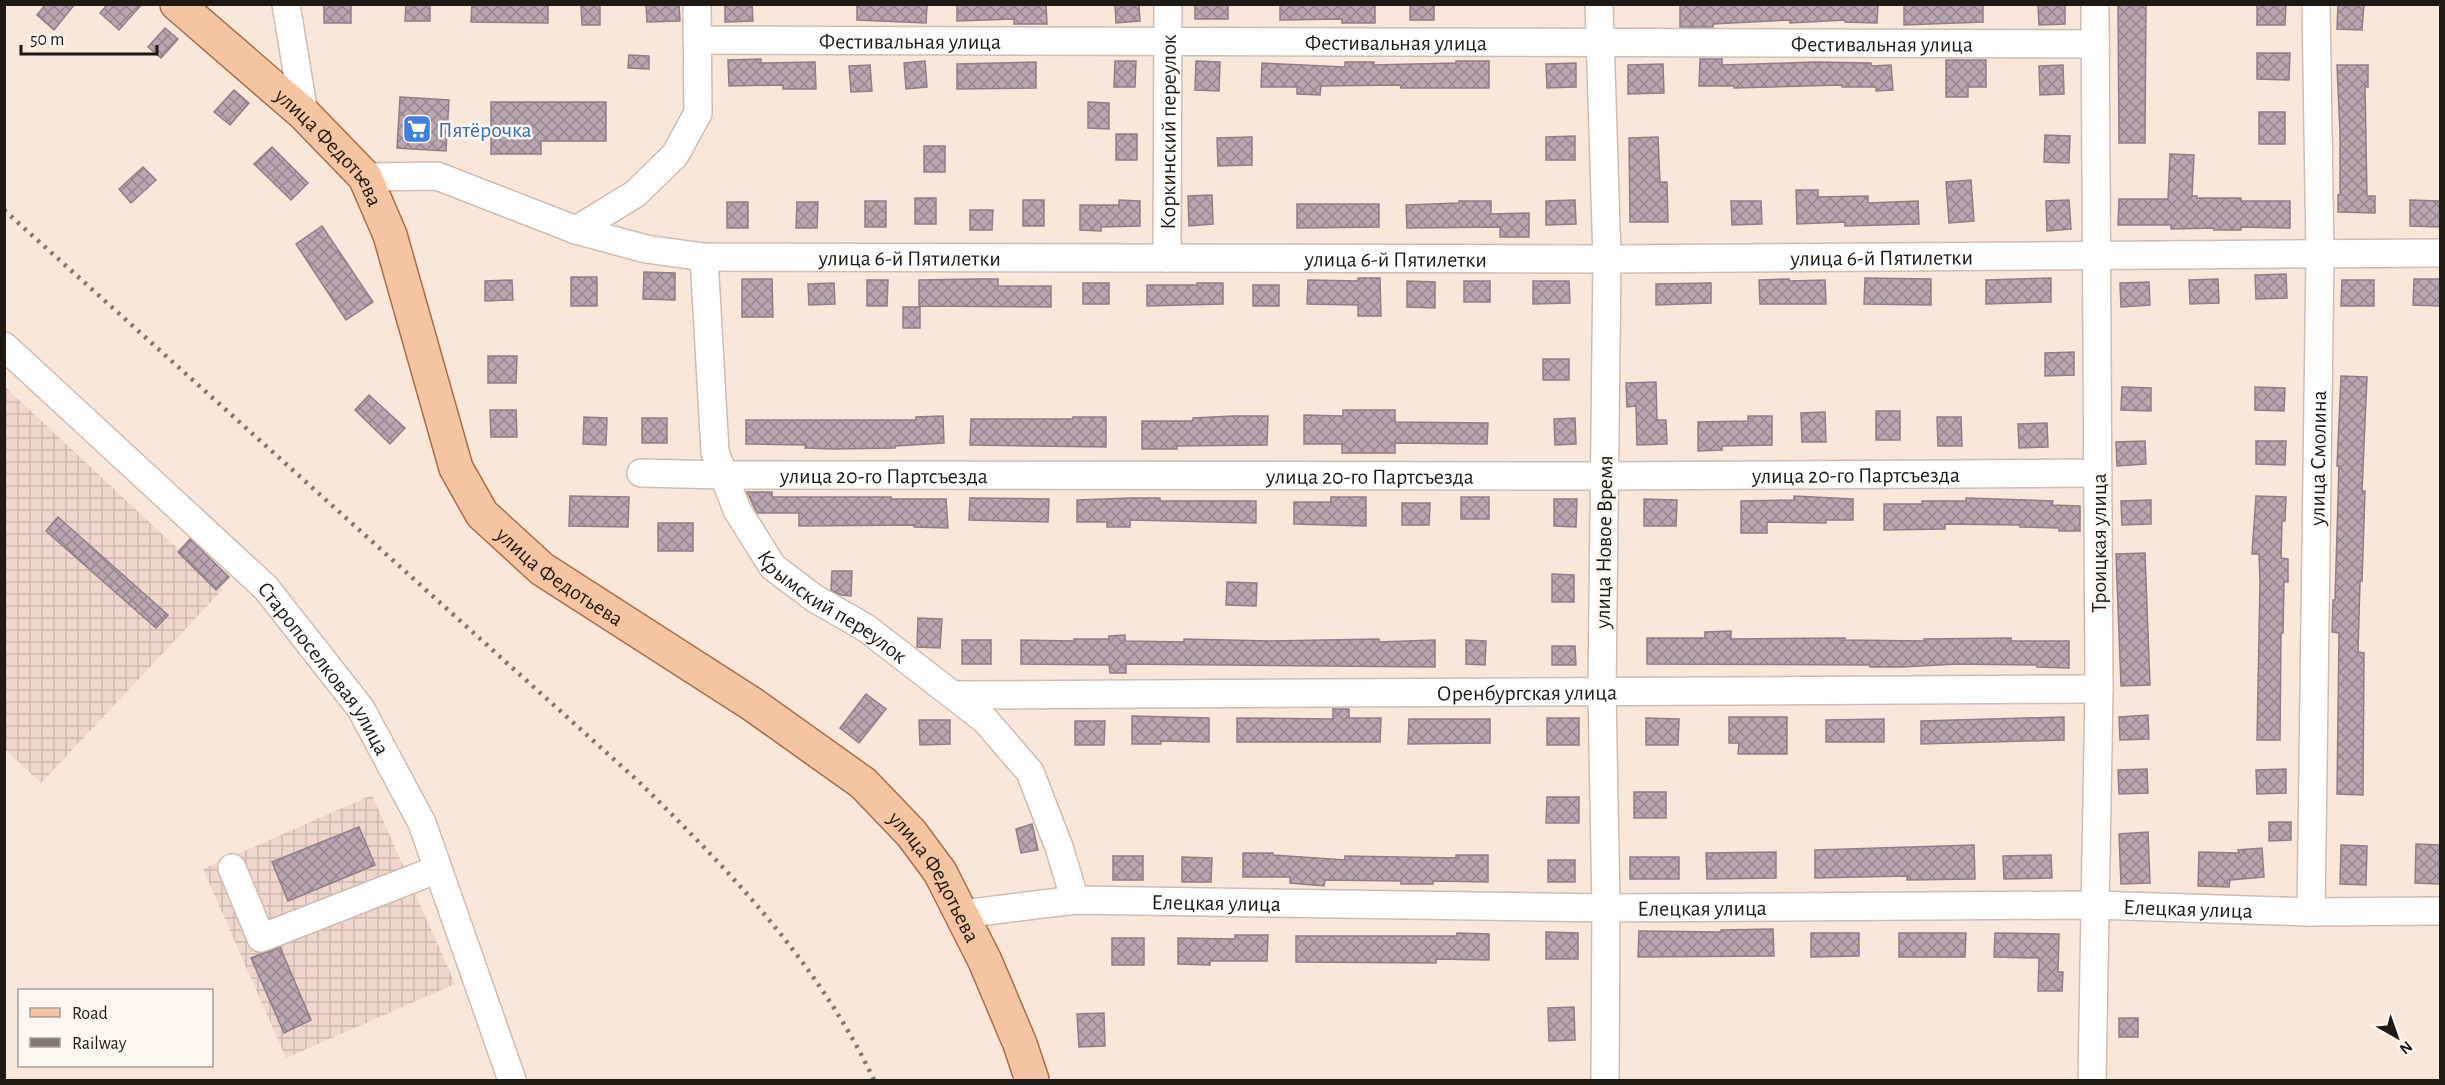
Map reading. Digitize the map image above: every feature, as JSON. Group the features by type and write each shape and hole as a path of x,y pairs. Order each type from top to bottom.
{"main road":[{"name":"улица Федотьева","path":"177,4 304,114 365,177 390,235 456,468 482,514 542,569 753,704 863,783 911,833 940,872 963,914 994,981 1032,1080"}],"street":[{"path":"286,4 304,114"},
{"path":"576,230 635,194 675,155 698,113 697,4"},
{"name":"Коркинский переулок","path":"1167,258 1168,4"},
{"name":"улица Новое Время","path":"1599,4 1607,259 1602,691 1606,908 1605,1080"},
{"name":"Троицкая улица","path":"2092,1080 2099,689 2095,4"},
{"name":"улица Смолина","path":"2311,912 2320,254 2316,4"},
{"name":"Фестивальная улица","path":"697,40 2095,44"},
{"name":"улица 6-й Пятилетки","path":"365,177 437,176 576,230 646,249 704,257 1607,259 2096,254 2440,254"},
{"name":"Крымский переулок","path":"704,257 715,452 737,510 773,567 814,598 866,628 985,720 1030,772 1059,847 1075,900"},
{"name":"Старопоселковая улица","path":"4,346 266,588 361,709 422,823 512,1080"},
{"name":"улица 20-го Партсъезда","path":"641,473 1604,476 2098,473"},
{"name":"Оренбургская улица","path":"954,695 2099,689"},
{"path":"232,868 261,938 438,869"},
{"name":"Елецкая улица","path":"963,914 1075,900 1606,908 2094,905 2311,912 2440,911"}],"shaded area":[{"path":"4,386 222,590 41,783 5,749"},
{"path":"372,795 455,984 286,1058 203,869"}],"building":[{"path":"46,4 75,4 54,30 37,15"},
{"path":"108,4 142,4 119,30 100,13"},
{"path":"324,4 351,4 351,23 324,23"},
{"path":"406,4 430,4 430,21 405,21"},
{"path":"472,4 548,4 548,23 471,22"},
{"path":"581,4 600,4 600,25 582,25"},
{"path":"646,4 679,4 680,21 647,22"},
{"path":"725,4 752,4 753,21 725,22"},
{"path":"857,4 927,4 926,23 857,20"},
{"path":"957,4 1046,4 1047,24 1014,24 1014,19 957,21"},
{"path":"1139,4 1140,21 1116,23 1115,5"},
{"path":"1195,4 1228,4 1228,19 1195,19"},
{"path":"1280,4 1375,4 1375,23 1342,23 1342,19 1280,20"},
{"path":"1410,4 1434,4 1434,20 1410,20"},
{"path":"1680,4 1878,4 1877,23 1845,22 1845,20 1790,23 1790,20 1713,24 1713,27 1680,27"},
{"path":"1904,4 1983,4 1983,22 1904,25"},
{"path":"2038,4 2065,4 2065,24 2039,25"},
{"path":"2118,4 2146,4 2145,143 2119,143"},
{"path":"2257,4 2286,4 2285,25 2257,25"},
{"path":"2338,4 2364,4 2362,30 2337,29"},
{"path":"165,28 178,39 161,58 148,47"},
{"path":"2257,53 2290,53 2289,80 2257,79"},
{"path":"629,55 649,56 649,69 628,68"},
{"path":"761,59 761,63 815,62 816,89 783,89 783,85 729,86 728,60"},
{"path":"1700,59 1722,59 1722,65 1815,62 1891,65 1893,90 1876,91 1876,87 1842,87 1842,85 1734,88 1734,86 1699,86"},
{"path":"1946,60 1986,60 1986,87 1968,87 1968,97 1946,97"},
{"path":"925,61 927,87 906,89 904,63"},
{"path":"1115,61 1136,61 1135,87 1114,87"},
{"path":"1196,61 1220,62 1219,91 1195,90"},
{"path":"1456,61 1489,61 1489,88 1401,88 1400,85 1321,86 1320,95 1297,94 1297,87 1261,87 1262,63 1345,67 1345,62 1374,62 1374,65 1456,63"},
{"path":"1036,62 1036,88 957,89 957,64"},
{"path":"1576,63 1576,87 1547,88 1546,64"},
{"path":"1663,64 1664,93 1628,94 1628,65"},
{"path":"870,65 872,91 851,92 849,66"},
{"path":"2063,65 2064,94 2040,95 2039,66"},
{"path":"2337,65 2368,65 2368,87 2365,87 2367,196 2375,196 2375,213 2338,212 2340,133"},
{"path":"234,90 249,103 230,125 214,112"},
{"path":"400,97 449,100 446,151 397,148"},
{"path":"491,102 606,102 606,141 541,141 541,154 491,154"},
{"path":"1088,102 1109,103 1109,129 1088,128"},
{"path":"2259,112 2285,112 2285,144 2259,144"},
{"path":"1116,134 1137,134 1137,160 1116,160"},
{"path":"2045,135 2070,136 2069,163 2044,162"},
{"path":"1575,136 1575,160 1546,160 1546,137"},
{"path":"1252,137 1252,165 1218,166 1217,138"},
{"path":"1658,137 1660,182 1667,182 1668,222 1630,222 1629,138"},
{"path":"924,146 945,146 945,172 924,172"},
{"path":"272,147 308,183 291,200 254,164"},
{"path":"2170,154 2194,155 2192,196 2241,198 2241,201 2290,201 2290,228 2241,227 2241,230 2214,230 2214,228 2171,229 2171,225 2118,225 2119,199 2168,199"},
{"path":"143,167 156,180 131,203 119,189"},
{"path":"1971,180 1974,221 1949,223 1946,182"},
{"path":"1796,190 1818,190 1818,197 1868,196 1868,203 1918,201 1919,224 1845,226 1845,222 1797,224"},
{"path":"1212,195 1213,224 1189,226 1188,196"},
{"path":"915,198 936,198 936,224 915,224"},
{"path":"1023,200 1044,200 1044,226 1023,226"},
{"path":"1119,200 1140,201 1140,226 1101,227 1101,231 1080,230 1080,205 1119,205"},
{"path":"1575,200 1576,224 1546,225 1546,201"},
{"path":"2069,200 2071,229 2047,231 2046,201"},
{"path":"2410,200 2440,201 2440,227 2410,226"},
{"path":"865,201 886,201 886,227 865,227"},
{"path":"1459,201 1491,201 1491,214 1529,213 1529,237 1500,237 1500,227 1407,228 1406,205 1459,203"},
{"path":"1731,201 1761,201 1762,224 1732,225"},
{"path":"727,202 748,202 748,228 727,228"},
{"path":"797,202 818,202 817,228 796,228"},
{"path":"1297,204 1379,204 1379,227 1297,228"},
{"path":"970,210 993,210 992,230 970,230"},
{"path":"322,226 373,302 346,320 296,244"},
{"path":"644,272 675,273 675,300 643,299"},
{"path":"2286,274 2287,298 2256,299 2255,275"},
{"path":"571,277 597,277 597,306 571,306"},
{"path":"1358,278 1380,278 1381,316 1358,316 1358,305 1307,304 1308,280 1358,281"},
{"path":"1865,278 1931,279 1931,305 1864,304"},
{"path":"2051,278 2051,302 1986,304 1986,280"},
{"path":"742,279 772,279 773,317 742,317"},
{"path":"998,279 998,286 1051,286 1051,307 919,306 919,280"},
{"path":"1789,279 1789,281 1825,280 1826,304 1760,304 1759,280"},
{"path":"2218,279 2219,303 2190,304 2189,280"},
{"path":"2414,279 2440,279 2440,306 2413,305"},
{"path":"512,280 513,300 485,301 485,281"},
{"path":"867,280 888,280 887,306 867,306"},
{"path":"2342,280 2374,280 2374,306 2341,306"},
{"path":"1407,281 1435,282 1435,308 1407,307"},
{"path":"1464,281 1490,281 1490,302 1464,302"},
{"path":"1533,281 1569,281 1570,303 1533,304"},
{"path":"2149,282 2150,305 2121,307 2120,283"},
{"path":"834,283 835,304 809,305 808,284"},
{"path":"1083,283 1109,283 1109,304 1083,304"},
{"path":"1197,283 1223,283 1223,304 1147,306 1147,285 1197,285"},
{"path":"1711,283 1711,303 1656,305 1656,284"},
{"path":"1253,285 1279,285 1279,306 1253,306"},
{"path":"903,307 920,307 920,328 903,328"},
{"path":"2074,352 2074,375 2045,376 2045,353"},
{"path":"488,356 517,356 516,383 488,383"},
{"path":"1543,359 1569,359 1569,380 1543,380"},
{"path":"2341,376 2367,377 2358,652 2364,653 2363,795 2337,794 2339,633 2332,632 2333,600 2335,600"},
{"path":"1656,382 1657,420 1666,420 1667,444 1637,445 1636,406 1627,407 1626,383"},
{"path":"2122,387 2151,388 2151,411 2121,410"},
{"path":"2255,387 2285,388 2284,411 2255,410"},
{"path":"369,395 405,428 390,444 355,410"},
{"path":"490,410 516,410 517,437 491,437"},
{"path":"1343,410 1395,410 1395,422 1488,423 1487,444 1395,443 1395,453 1342,453 1342,444 1304,444 1304,415 1343,416"},
{"path":"1876,411 1900,411 1900,440 1876,440"},
{"path":"1825,412 1826,442 1802,442 1801,413"},
{"path":"943,416 944,443 895,446 895,448 834,449 805,448 806,445 746,444 746,420 916,420 916,417"},
{"path":"1268,416 1267,445 1177,446 1177,449 1142,449 1142,421 1193,421 1193,418"},
{"path":"1748,416 1772,416 1772,445 1722,446 1722,450 1698,451 1698,422 1748,421"},
{"path":"584,417 607,418 606,445 583,444"},
{"path":"1073,417 1106,417 1106,447 970,445 971,419 1073,419"},
{"path":"1937,417 1961,417 1962,446 1938,446"},
{"path":"642,418 667,418 667,443 642,443"},
{"path":"1575,418 1576,444 1555,445 1554,419"},
{"path":"2047,423 2048,447 2019,448 2018,424"},
{"path":"2145,441 2146,464 2117,466 2116,442"},
{"path":"2256,441 2286,441 2285,465 2256,464"},
{"path":"747,492 772,492 772,497 946,499 948,528 914,527 914,525 799,526 799,513 757,513"},
{"path":"570,496 629,497 628,527 569,526"},
{"path":"1794,496 1853,499 1853,520 1826,520 1826,523 1767,522 1767,533 1741,533 1741,501 1794,500"},
{"path":"2256,496 2286,497 2285,521 2282,521 2281,558 2288,559 2288,582 2284,582 2283,633 2281,633 2280,740 2257,740 2260,582 2259,554 2252,554"},
{"path":"1331,497 1366,497 1366,526 1294,524 1294,502 1331,502"},
{"path":"1461,497 1489,497 1489,519 1461,519"},
{"path":"970,498 1049,499 1048,522 969,520"},
{"path":"1160,498 1160,501 1256,501 1256,523 1130,520 1130,527 1107,527 1107,522 1077,522 1077,500"},
{"path":"1966,498 2053,501 2052,505 2080,506 2080,531 2059,531 2059,528 2020,527 2020,525 1945,524 1945,529 1884,530 1884,504 1966,501"},
{"path":"1554,499 1577,499 1576,527 1554,526"},
{"path":"1644,499 1677,500 1676,526 1644,526"},
{"path":"2151,500 2151,524 2122,525 2121,501"},
{"path":"1402,503 1430,503 1429,525 1402,525"},
{"path":"58,517 168,615 156,628 46,531"},
{"path":"658,523 693,523 693,551 658,551"},
{"path":"190,539 229,577 216,590 178,552"},
{"path":"2145,553 2150,685 2121,686 2116,554"},
{"path":"832,571 852,571 851,596 841,595 831,590"},
{"path":"1552,574 1574,575 1574,602 1552,602"},
{"path":"1227,582 1257,583 1256,606 1226,605"},
{"path":"918,618 942,619 940,648 917,647"},
{"path":"1731,631 1731,639 1845,638 1845,640 1924,641 1924,639 2011,638 2011,641 2069,641 2069,668 2037,667 2037,665 1957,664 1870,667 1870,665 1647,664 1647,638 1705,638 1705,632"},
{"path":"1125,635 1125,641 1184,642 1184,639 1270,641 1379,639 1379,642 1435,640 1435,667 1126,664 1126,673 1110,673 1109,665 1021,664 1021,640 1074,641 1074,639 1109,639 1109,636"},
{"path":"962,640 991,640 991,664 962,664"},
{"path":"1466,640 1486,641 1485,665 1466,664"},
{"path":"1552,646 1575,646 1576,665 1552,665"},
{"path":"866,694 886,709 859,743 840,728"},
{"path":"1333,709 1349,709 1349,718 1381,718 1380,742 1237,742 1237,718 1333,719"},
{"path":"2148,715 2149,739 2120,740 2119,717"},
{"path":"1132,716 1209,718 1209,742 1161,741 1161,744 1132,744"},
{"path":"1729,717 1787,717 1787,754 1738,754 1739,743 1729,743"},
{"path":"2064,717 2064,740 1921,744 1921,721"},
{"path":"1547,718 1579,718 1579,745 1547,745"},
{"path":"1646,718 1679,719 1678,745 1646,745"},
{"path":"1409,719 1490,719 1490,743 1408,744"},
{"path":"1884,719 1884,742 1826,742 1826,720"},
{"path":"919,720 950,720 950,744 920,745"},
{"path":"1075,721 1105,721 1104,745 1075,745"},
{"path":"2147,769 2148,793 2119,794 2118,770"},
{"path":"2286,769 2286,793 2257,794 2256,770"},
{"path":"1634,792 1666,792 1666,818 1634,818"},
{"path":"1547,797 1579,797 1579,823 1546,823"},
{"path":"2269,822 2291,822 2291,840 2269,841"},
{"path":"1032,824 1038,850 1021,853 1016,829"},
{"path":"359,827 375,865 288,901 272,862"},
{"path":"2148,832 2150,883 2121,884 2119,834"},
{"path":"2416,844 2440,845 2440,884 2415,883"},
{"path":"1974,845 1975,879 1907,880 1907,876 1815,878 1815,850"},
{"path":"2341,845 2367,846 2366,885 2340,884"},
{"path":"2262,848 2264,877 2230,880 2229,887 2198,886 2199,852 2239,853 2238,850"},
{"path":"1776,852 1776,878 1707,879 1706,853"},
{"path":"1243,853 1273,853 1273,855 1345,860 1345,856 1456,858 1456,855 1488,855 1488,882 1433,881 1433,884 1401,884 1401,881 1325,880 1324,886 1290,883 1290,877 1243,877"},
{"path":"2051,855 2052,878 2004,879 2003,856"},
{"path":"1113,856 1143,856 1143,880 1113,880"},
{"path":"1182,857 1212,858 1211,882 1182,882"},
{"path":"1630,857 1679,857 1679,879 1630,879"},
{"path":"1548,860 1575,860 1575,882 1548,882"},
{"path":"1773,929 1774,956 1638,957 1639,931 1721,932 1721,930"},
{"path":"1546,932 1578,933 1578,959 1546,959"},
{"path":"1457,933 1489,934 1489,960 1436,959 1436,963 1296,962 1296,936 1457,936"},
{"path":"1811,933 1859,933 1859,956 1811,957"},
{"path":"1899,933 1966,933 1965,957 1899,957"},
{"path":"1995,933 2059,934 2058,972 2063,972 2062,991 2038,991 2039,958 1994,957"},
{"path":"1235,935 1268,935 1267,961 1210,961 1210,965 1178,964 1178,938 1235,939"},
{"path":"1112,938 1144,938 1144,965 1112,965"},
{"path":"280,947 311,1020 284,1033 251,958"},
{"path":"1574,1007 1575,1040 1549,1041 1548,1008"},
{"path":"1104,1013 1105,1046 1079,1047 1077,1014"},
{"path":"2119,1018 2138,1018 2138,1037 2119,1037"}],"railway":[{"path":"4,210 638,781 706,849 770,920 827,997 852,1037 874,1080"}],"place":[{"name":"Пятёрочка","path":"417,129"}]}
